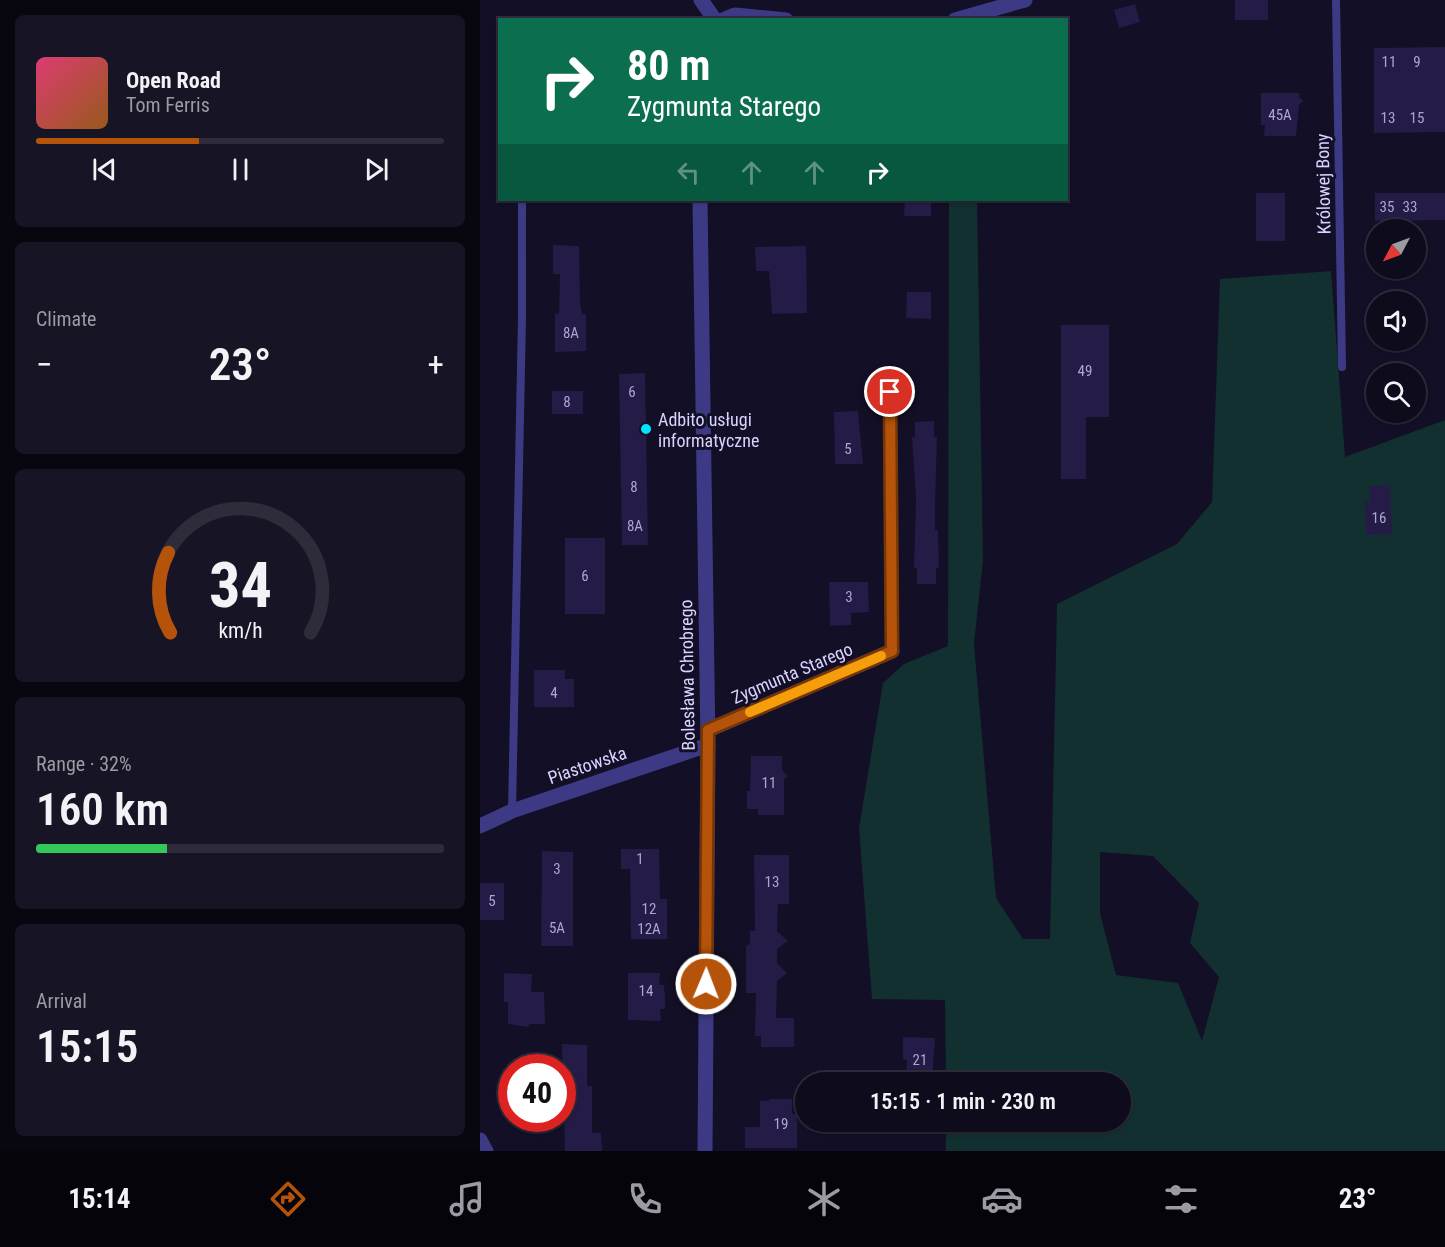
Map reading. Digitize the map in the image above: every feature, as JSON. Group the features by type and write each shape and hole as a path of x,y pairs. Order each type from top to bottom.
{"street":[{"path":"701,0 714,18"},
{"path":"962,18 1025,0"},
{"path":"728,18 735,15 766,18"},
{"name":"Bolesława Chrobrego","path":"700,201 708,738 705,1151"},
{"name":"Zygmunta Starego","path":"708,738 892,651"},
{"name":"Piastowska","path":"480,826 512,810 708,738"},
{"path":"480,1140 486,1151"}],"lane":[{"name":"Królowej Bony","path":"1336,0 1342,367"},
{"path":"512,810 522,318 522,201"},
{"path":"890,392 892,651"}],"green space":[{"path":"949,201 977,201 983,560 974,644 996,898 1023,939 1050,939 1057,604 1177,544 1212,502 1220,279 1331,271 1345,457 1445,420 1445,1151 946,1151 946,1132 1131,1132 1131,1072 946,1072 945,1000 872,999 859,828 883,683 904,664 948,646","holes":["1100,852 1153,856 1199,903 1190,943 1219,977 1202,1041 1178,983 1116,975 1100,913"]}],"building":[{"path":"1235,0 1268,0 1268,20 1235,20"},
{"path":"1135,4 1140,22 1119,28 1114,10"},
{"path":"1445,47 1445,132 1374,133 1374,48"},
{"path":"1261,93 1299,93 1303,101 1299,105 1296,136 1264,136 1265,125 1261,125"},
{"path":"1256,193 1285,193 1285,241 1256,241"},
{"path":"1375,193 1445,193 1445,220 1375,219"},
{"path":"905,201 931,201 931,216 904,216"},
{"path":"553,245 579,246 580,302 582,314 586,314 586,351 555,352 555,313 559,314 560,274 553,274"},
{"path":"806,246 807,313 772,314 769,271 756,271 755,247"},
{"path":"907,292 931,292 931,319 906,318"},
{"path":"1061,325 1109,325 1109,417 1086,417 1086,479 1061,479"},
{"path":"645,373 648,545 622,545 619,374"},
{"path":"552,391 583,391 583,414 552,414"},
{"path":"858,411 863,464 835,464 834,412"},
{"path":"934,421 934,437 937,437 935,530 938,530 939,568 936,568 936,584 917,584 917,568 914,568 916,499 912,437 915,437 915,422"},
{"path":"1390,485 1392,534 1366,535 1365,502 1370,502 1370,486"},
{"path":"565,538 605,538 605,614 565,614"},
{"path":"829,582 868,582 869,612 851,613 851,625 830,626"},
{"path":"534,670 565,670 565,679 574,679 574,707 534,707"},
{"path":"751,756 782,756 782,770 788,776 784,779 784,815 758,815 758,809 747,809"},
{"path":"621,849 659,849 660,899 667,899 667,939 631,939 630,869 621,869"},
{"path":"542,851 573,852 573,946 541,946"},
{"path":"754,855 789,855 789,904 778,904 777,931 788,941 777,949 777,963 787,973 777,981 776,1018 794,1018 794,1047 761,1047 761,1036 755,1036 756,993 746,993 746,946 750,944 750,931 755,931"},
{"path":"480,883 504,883 504,920 480,920"},
{"path":"504,973 532,974 531,992 544,992 545,1024 530,1024 527,1027 508,1024 508,1002 504,1002"},
{"path":"628,973 660,973 659,985 664,985 665,997 665,1009 660,1009 661,1021 628,1020"},
{"path":"903,1037 935,1038 933,1072 906,1072 907,1060 903,1059"},
{"path":"562,1044 587,1045 587,1086 592,1086 592,1133 601,1133 602,1151 565,1151 564,1132 576,1132 576,1054 562,1054"},
{"path":"769,1099 792,1099 797,1148 745,1148 745,1127 760,1127 760,1101 769,1101"}],"slow traffic":[{"path":"750,712 881,656"}],"place":[{"name":"Adbito usługi informatyczne","path":"646,429"}],"route":[{"path":"706,984 708,730 892,651 890,392"}]}
